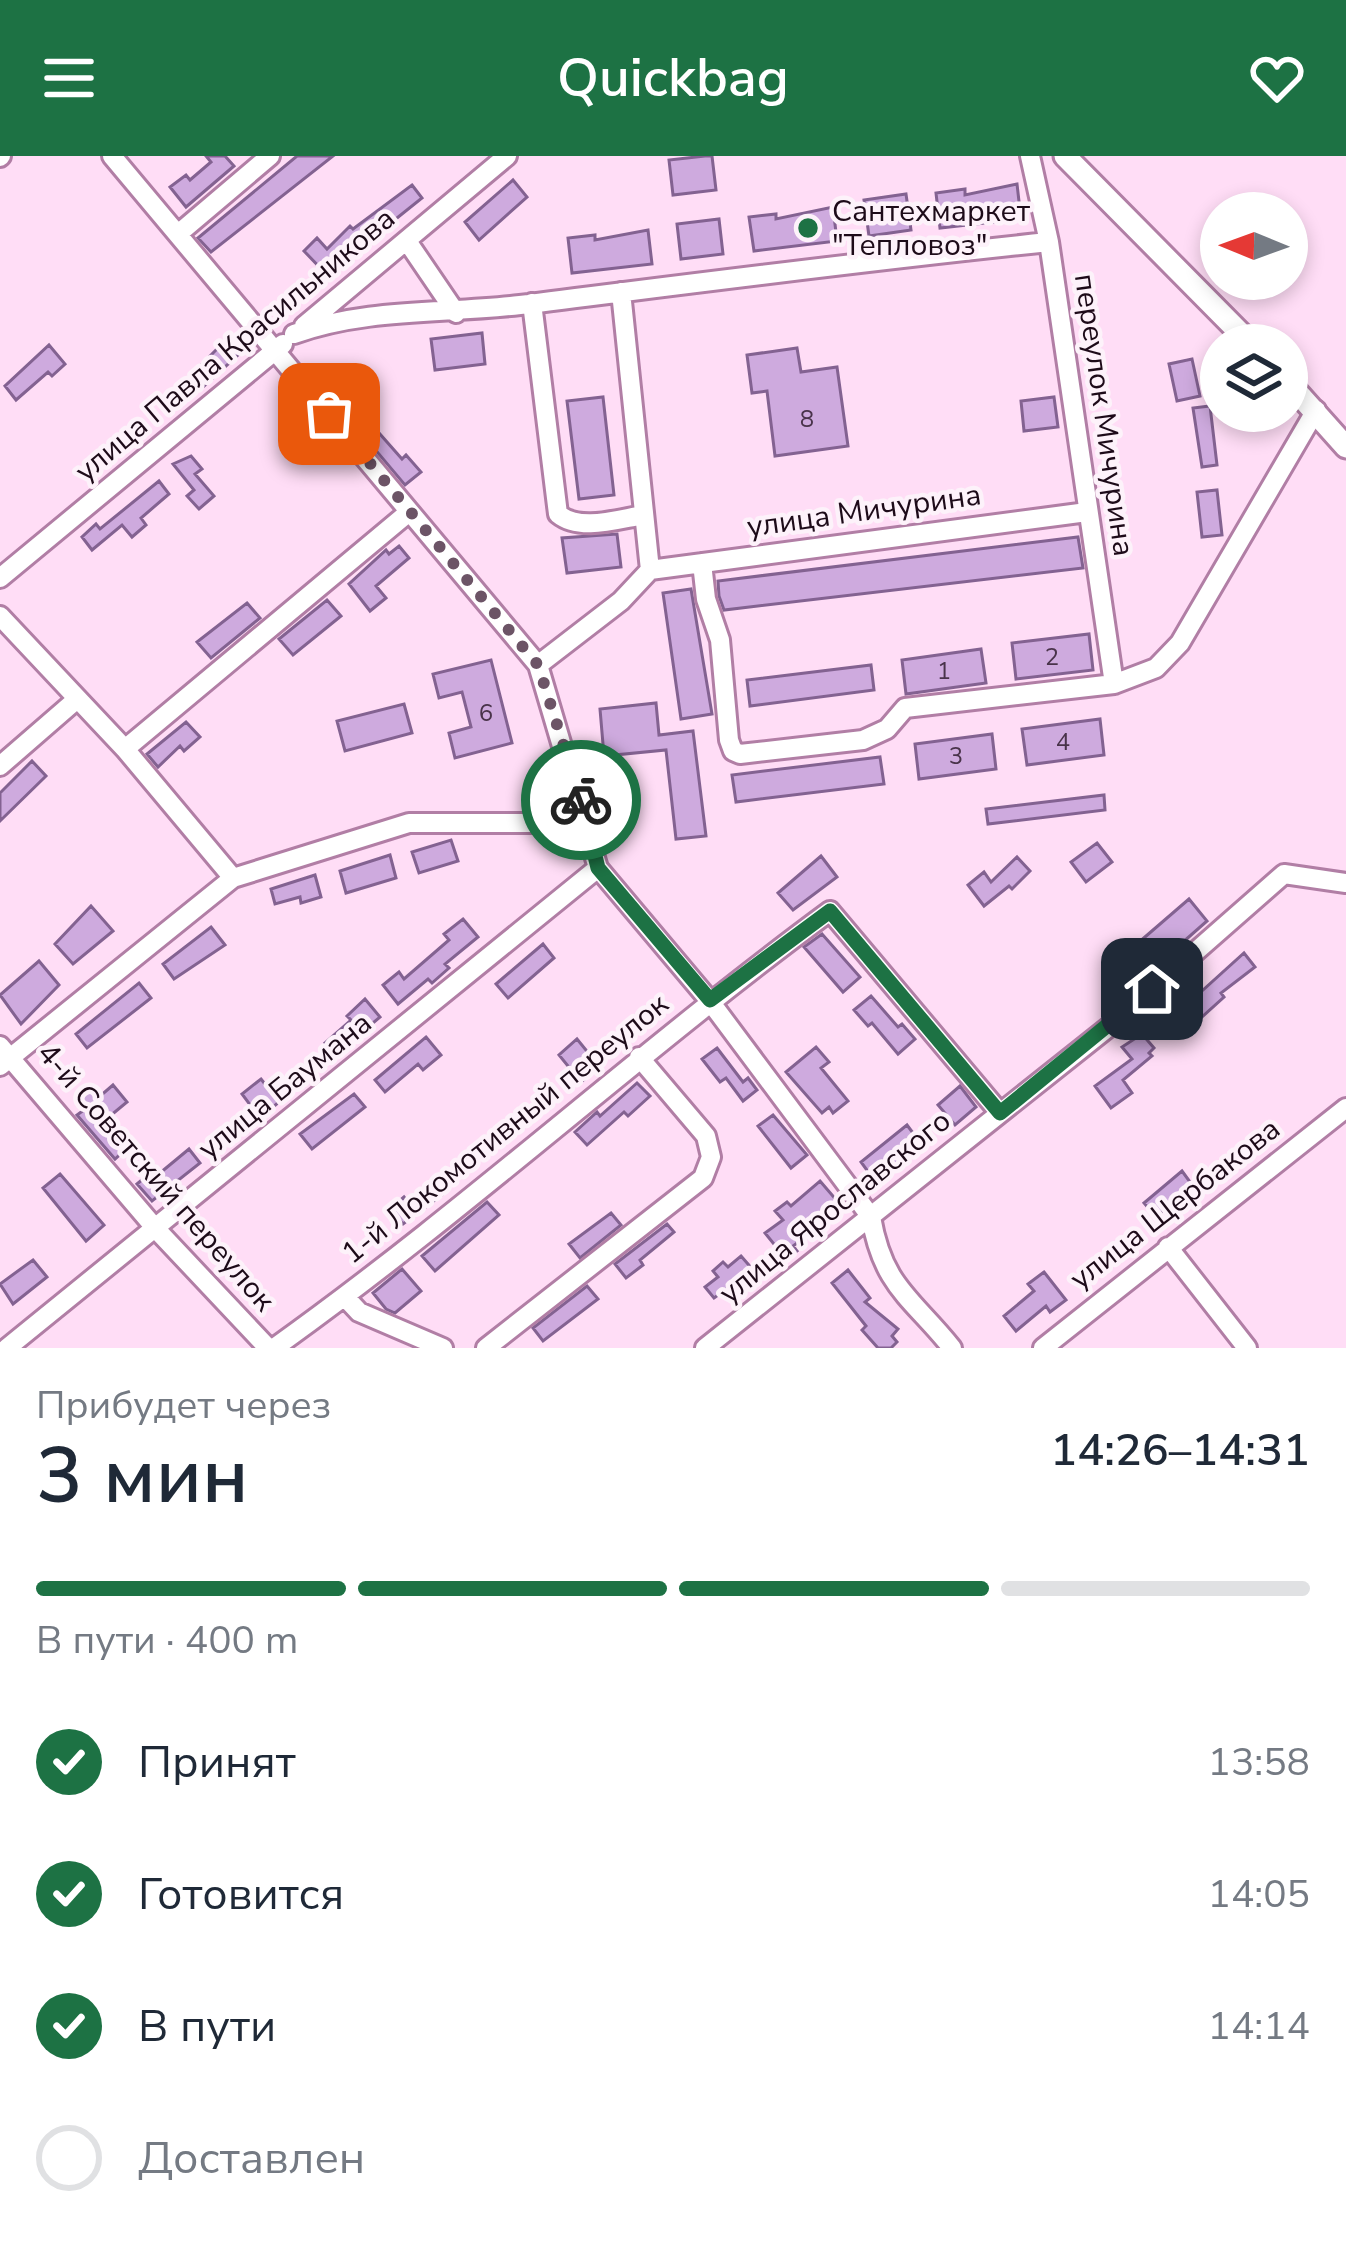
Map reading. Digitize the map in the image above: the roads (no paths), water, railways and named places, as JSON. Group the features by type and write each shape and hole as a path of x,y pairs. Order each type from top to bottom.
{"street":[{"path":"112,156 538,665 598,868 710,1000 871,1217 876,1245 898,1291 952,1348"},
{"path":"178,234 270,156"},
{"name":"переулок Мичурина","path":"1030,156 1049,242 1114,684"},
{"path":"1065,156 1231,324"},
{"name":"улица Павла Красильникова","path":"0,578 501,158"},
{"path":"407,241 456,313"},
{"path":"294,334 333,320 456,313 851,262 1049,242"},
{"path":"538,665 621,602 650,570 621,292"},
{"path":"532,303 559,514 579,524 644,515"},
{"path":"1308,402 1346,448"},
{"path":"702,563 706,599 721,640 729,740 733,751 740,754 862,740 887,729 905,708 1114,684 1156,668 1180,643 1316,410"},
{"path":"124,749 409,512"},
{"name":"улица Мичурина","path":"650,570 1087,512"},
{"path":"0,616 124,749 232,878"},
{"path":"0,766 76,700"},
{"path":"4,1056 232,878 410,823 542,823 584,810"},
{"name":"улица Баумана","path":"7,1348 598,868"},
{"name":"улица Ярославского","path":"705,1348 1120,1018 1284,874 1346,883"},
{"name":"1-й Локомотивный переулок","path":"271,1348 345,1298 710,1000 830,911 1000,1113"},
{"name":"4-й Советский переулок","path":"4,1056 156,1229 271,1348"},
{"path":"486,1348 703,1178 711,1157 706,1136 639,1057"},
{"name":"улица Щербакова","path":"1043,1348 1346,1108"},
{"path":"1168,1247 1247,1348"},
{"path":"345,1298 359,1312 443,1348"}],"place":[{"name":"Сантехмаркет \"Тепловоз\"","path":"808,228"}]}
